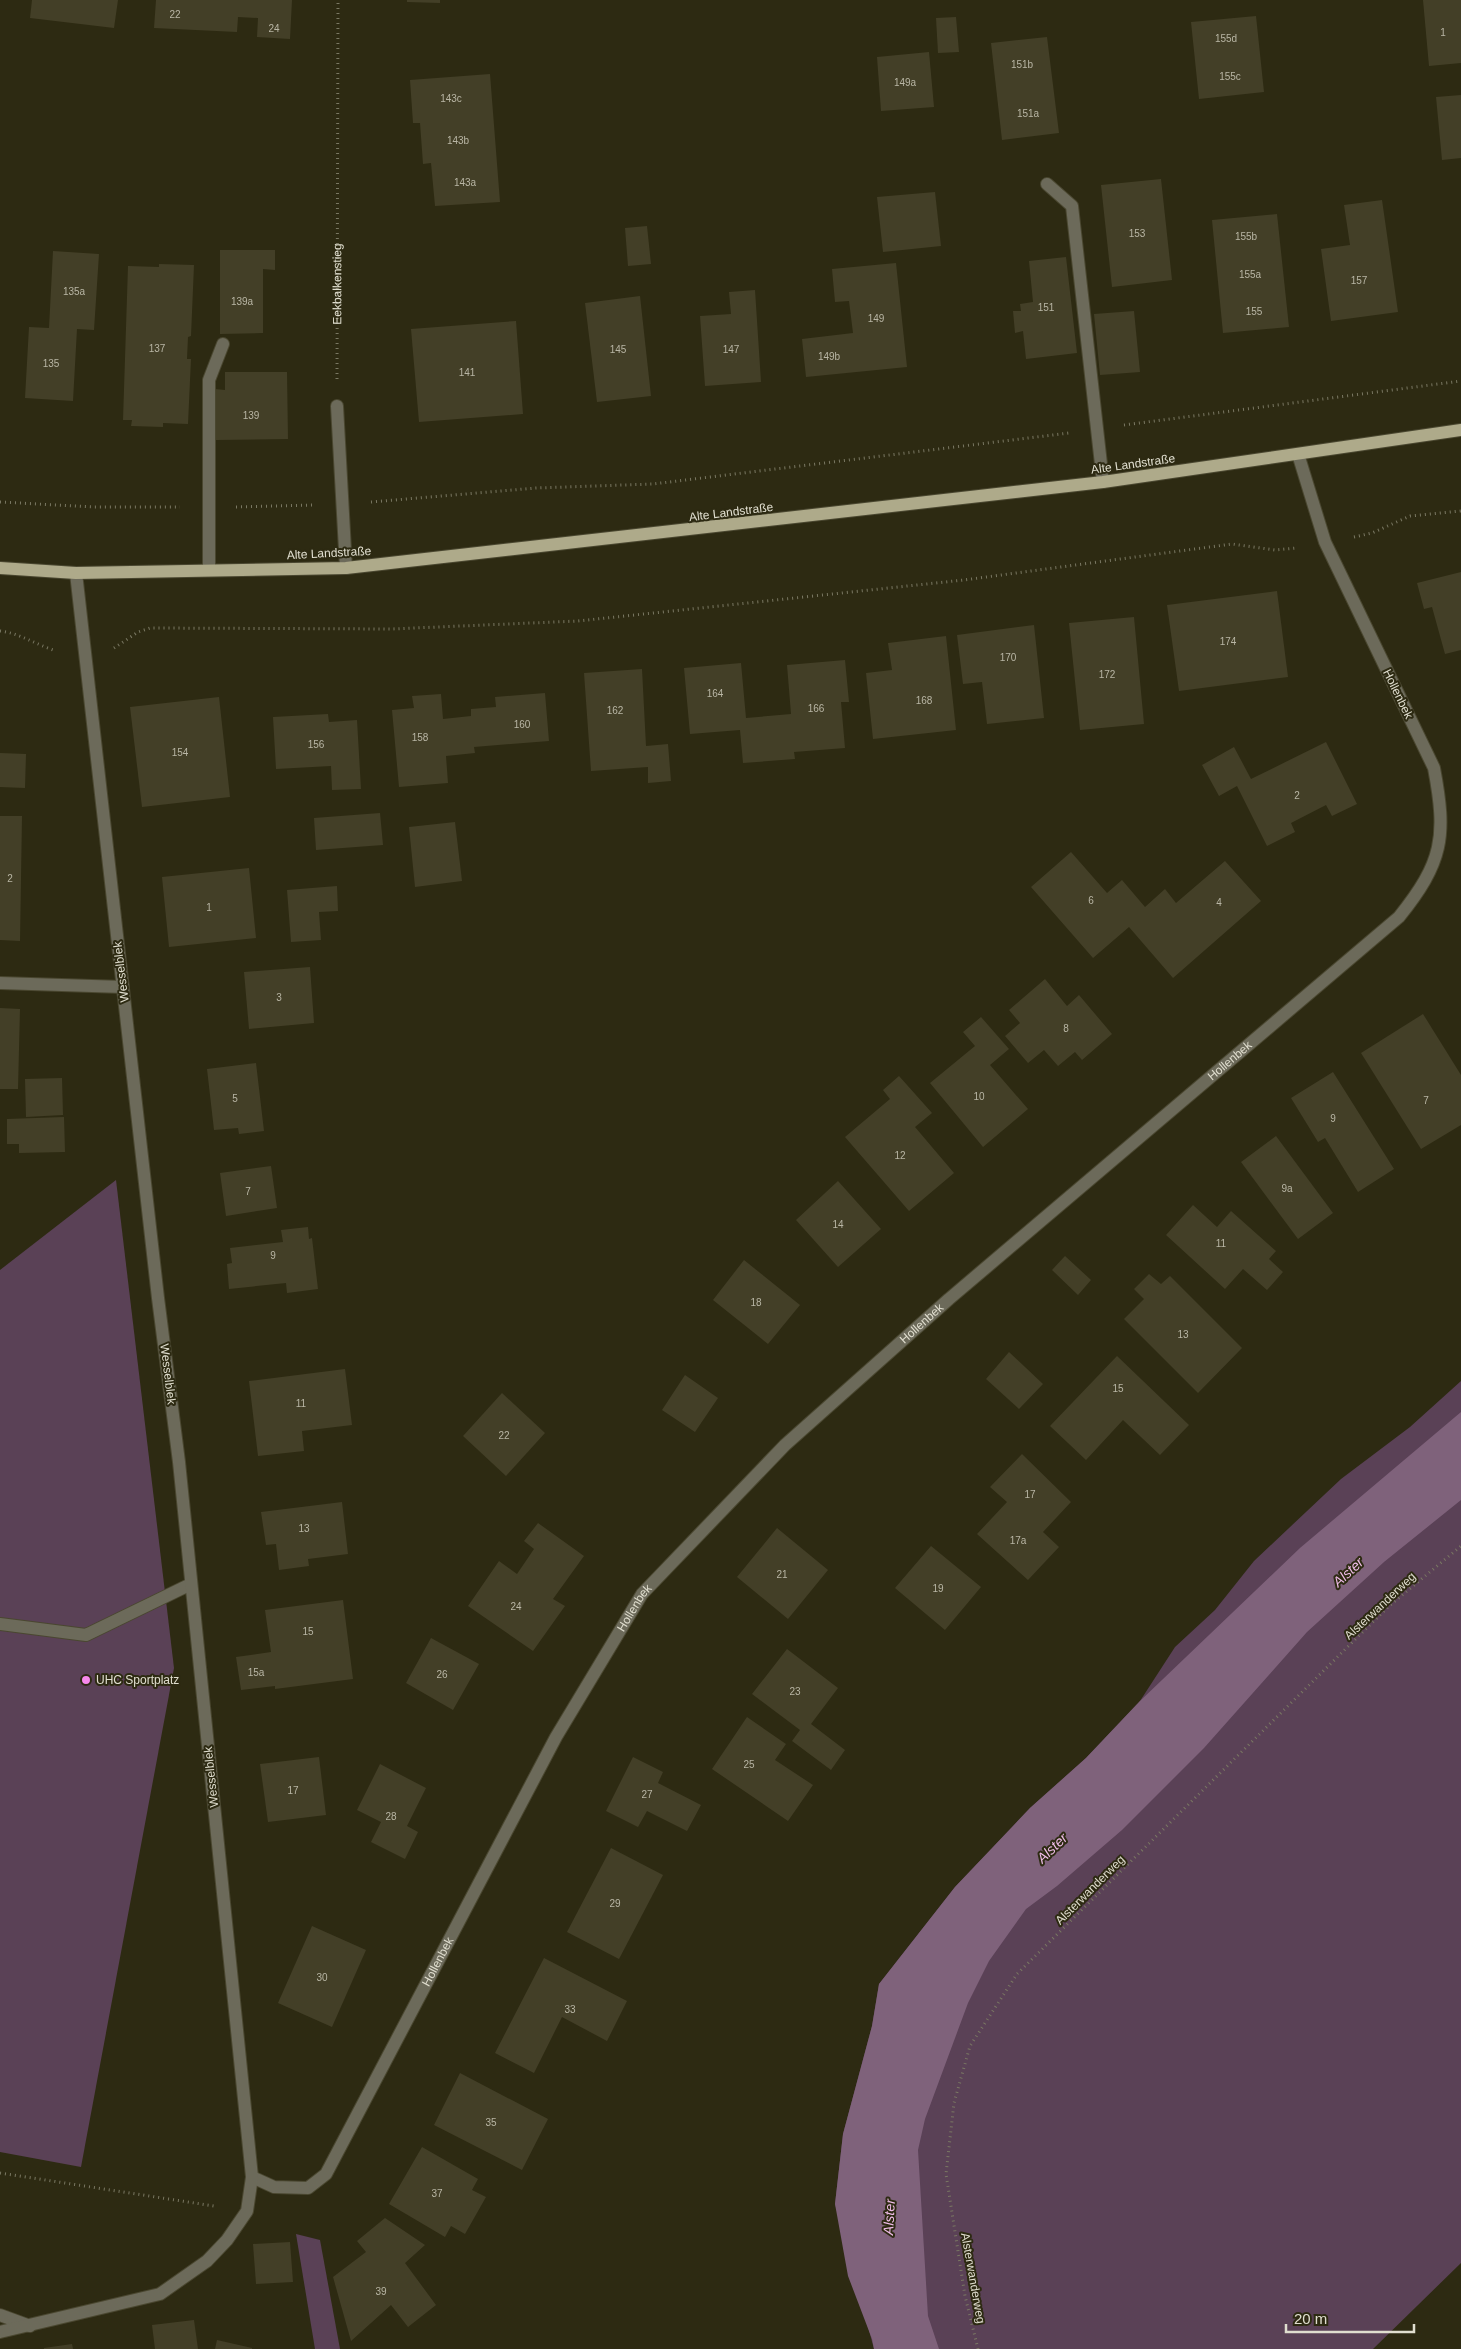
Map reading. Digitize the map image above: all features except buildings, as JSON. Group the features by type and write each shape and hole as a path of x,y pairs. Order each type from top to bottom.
{"main road":[{"name":"Alte Landstraße","path":"0,568 76,573 346,568 1103,482 1461,430"}],"street":[{"path":"1047,184 1072,206 1103,482"},
{"path":"209,570 210,380 223,344"},
{"path":"337,406 346,568"},
{"name":"Hollenbek","path":"252,2176 274,2187 308,2188 326,2174 556,1737 642,1594 785,1445 949,1299 1399,917 1421,889 1439,849 1442,808 1434,768 1325,542 1298,454"},
{"name":"Wesselblek","path":"76,573 179,1462 252,2176 247,2211"},
{"path":"0,984 123,987"},
{"path":"0,1624 86,1635 191,1584"},
{"path":"0,2332 160,2294 207,2261 227,2240 247,2211"},
{"path":"0,2315 30,2326"}],"path":[{"name":"Eekbalkenstieg","path":"337,406 338,0"},
{"path":"0,502 94,508 343,505 536,488 654,484 1461,381"},
{"path":"1348,538 1372,533 1410,516 1461,511"},
{"path":"108,650 117,648 138,632 150,628 391,629 578,621 964,580 1232,544 1275,550 1303,547"},
{"path":"0,631 20,636 36,644 61,652"},
{"name":"Alsterwanderweg","path":"978,2349 965,2296 946,2174 954,2103 970,2046 1017,1974 1388,1607 1461,1546"},
{"path":"0,2173 247,2211"}],"shaded area":[{"name":"UHC Sportplatz","path":"116,1180 174,1668 81,2167 0,2152 0,1270"},
{"path":"1461,1381 1461,2263 1373,2349 874,2349 835,2204 843,2134 872,2026 879,1984 955,1887 1030,1808 1086,1758 1140,1701 1175,1647 1215,1610 1254,1561 1341,1479 1410,1427"},
{"path":"296,2234 320,2240 340,2349 315,2349"}],"water":[{"name":"Alster","path":"1461,1412 1461,1500 1384,1562 1307,1632 1204,1748 1122,1830 1057,1886 1026,1909 989,1961 968,2003 925,2119 918,2150 928,2316 939,2349 874,2349 848,2276 835,2204 843,2134 872,2026 879,1984 955,1887 1030,1808 1086,1758 1140,1701 1300,1548"}],"place":[{"name":"UHC Sportplatz","path":"86,1680"}]}
